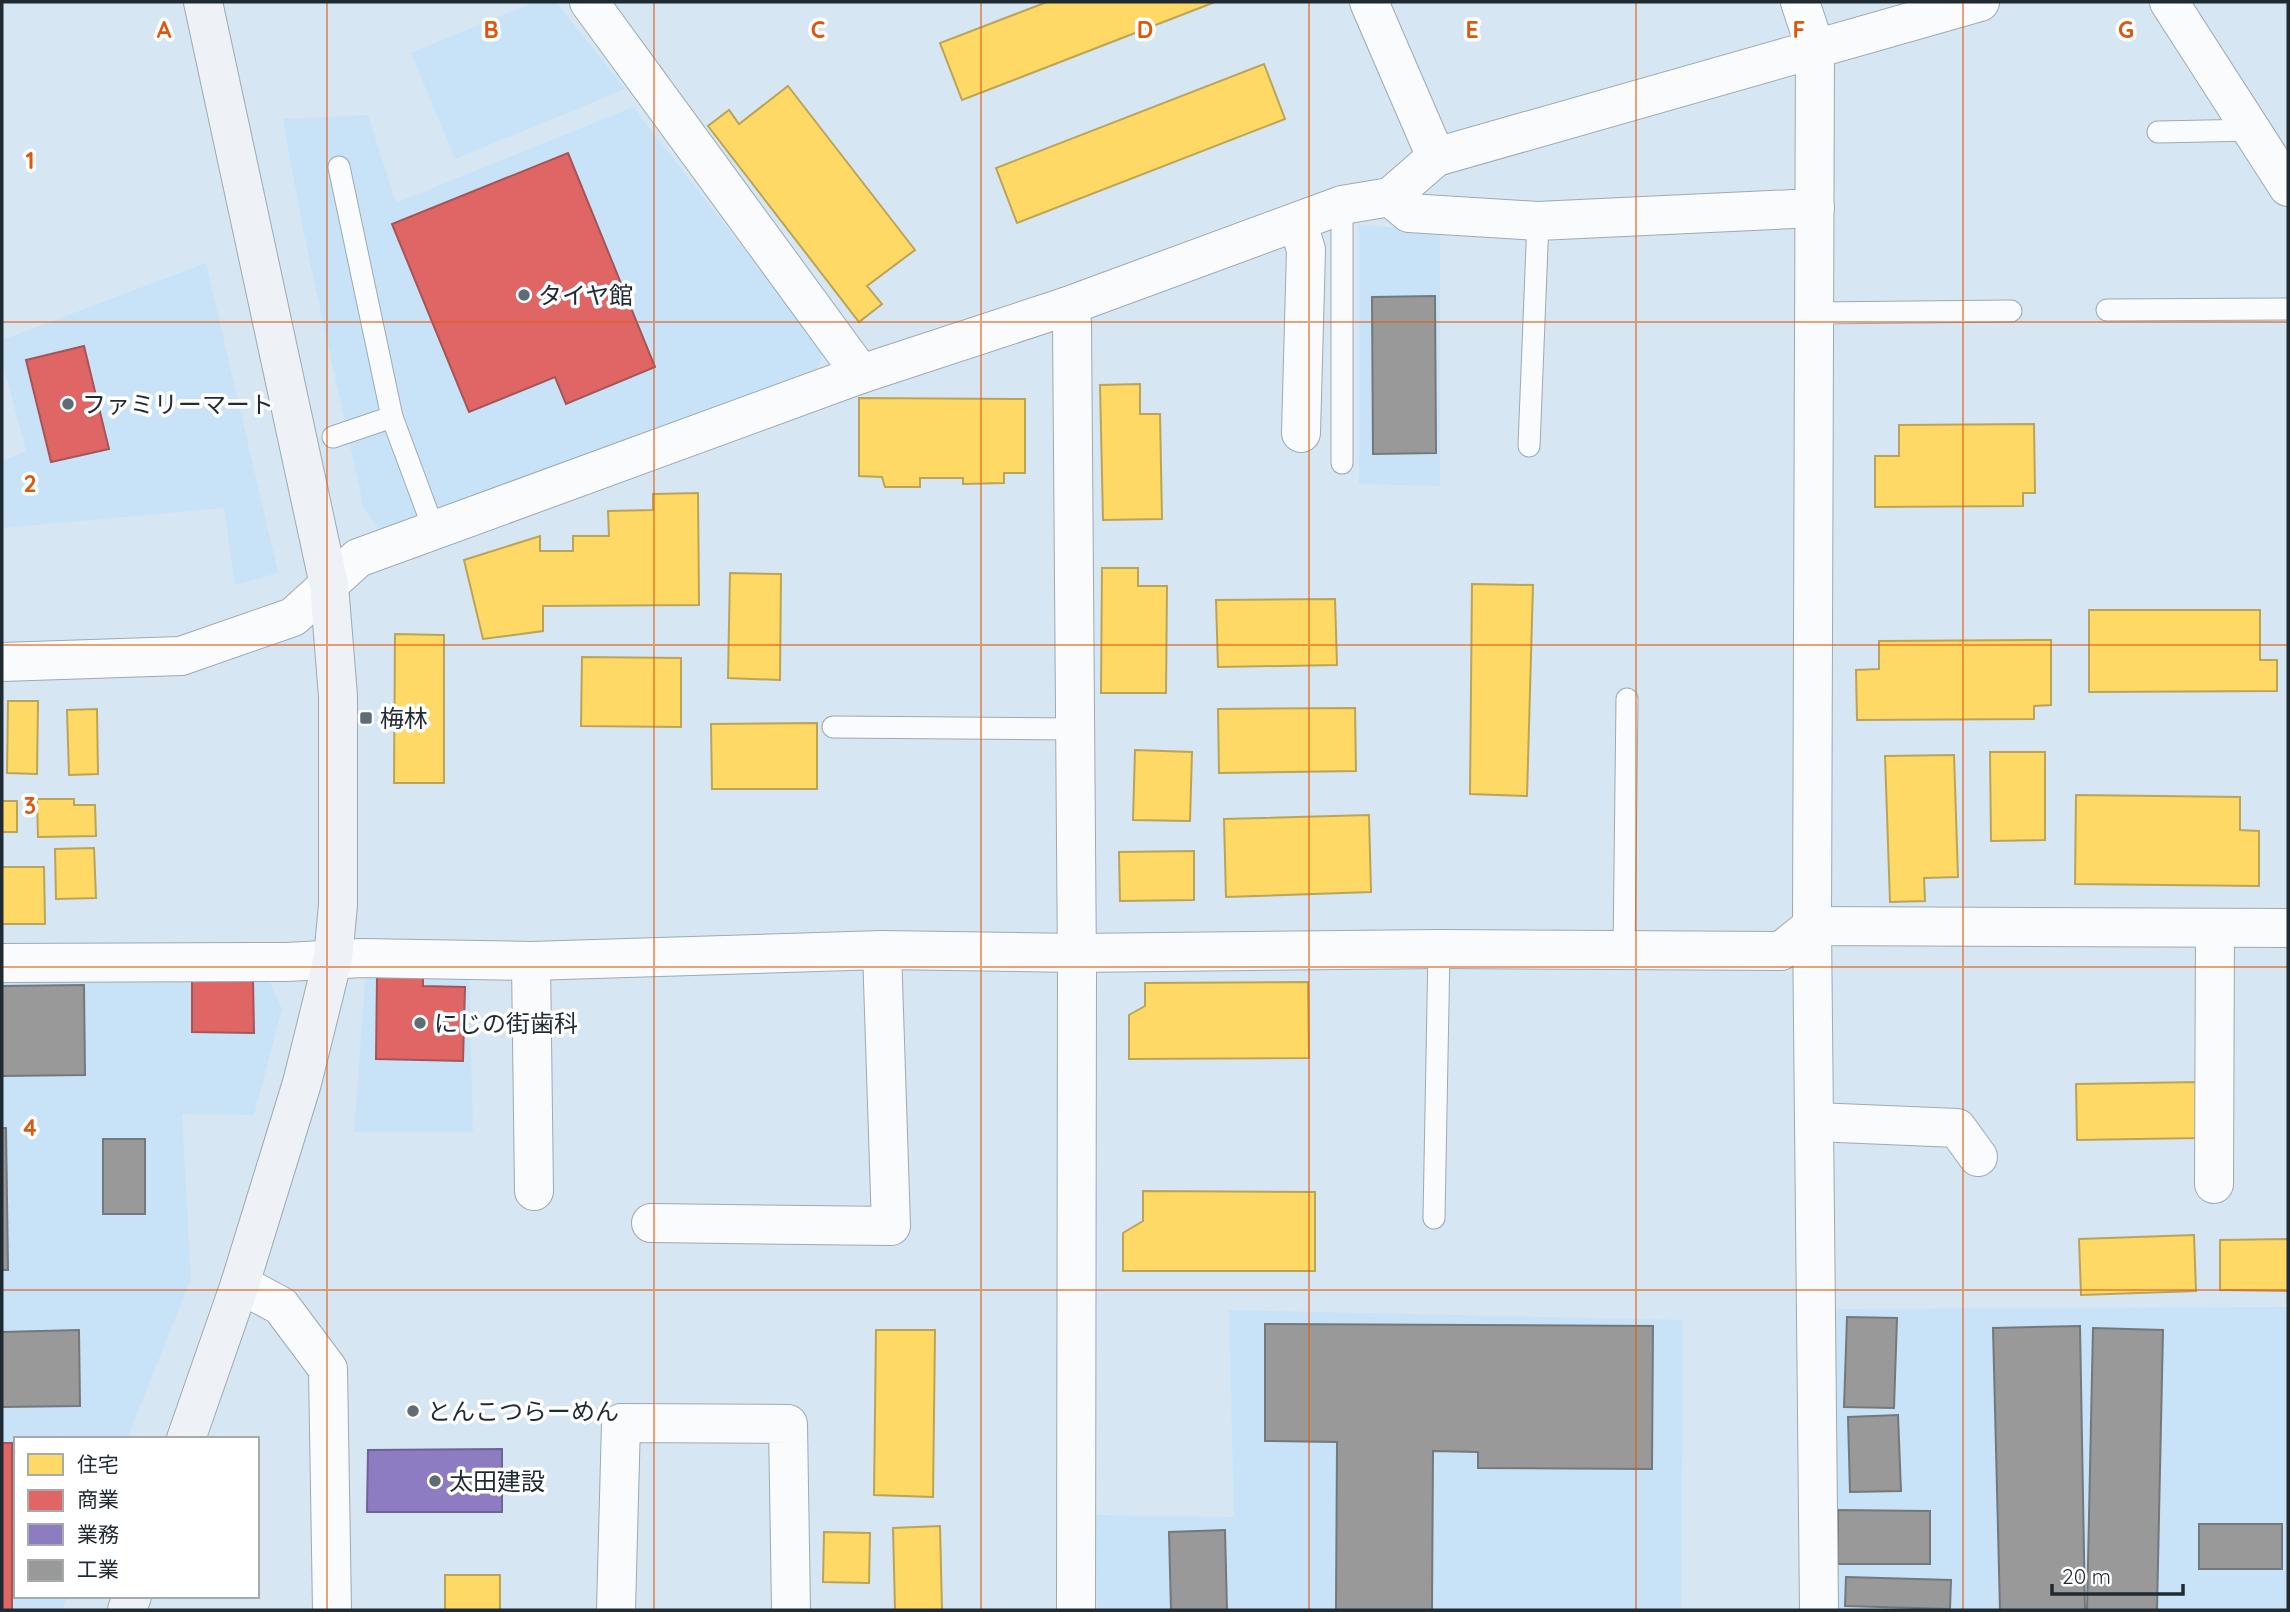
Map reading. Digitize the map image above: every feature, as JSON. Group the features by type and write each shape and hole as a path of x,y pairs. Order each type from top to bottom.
{"street":[{"path":"187,1437 240,1284 302,1083 333,958 338,905 338,696 329,585 203,2"},
{"path":"589,2 861,374"},
{"path":"1369,2 1436,158"},
{"path":"1800,2 1815,47 1812,926 1819,1610"},
{"path":"2,662 181,656 293,617 358,558 861,374 1065,307 1342,205 1390,198 1436,158 1815,47 1980,2"},
{"path":"2169,2 2254,130 2288,187"},
{"path":"1390,198 1409,213 1538,221 1815,208"},
{"path":"1298,223 1306,250 1301,433"},
{"path":"1065,307 1072,322 1076,1610"},
{"path":"2,963 286,962 333,958 531,961 881,950 1076,953 1439,948 1781,951 1812,926 2288,928"},
{"path":"2214,929 2214,1184"},
{"path":"651,1223 891,1226 881,950"},
{"path":"531,961 534,1191"},
{"path":"1815,1122 1956,1128 1978,1157"},
{"path":"240,1284 281,1306 328,1369 332,1610"},
{"path":"616,1610 621,1423 788,1423 791,1610"}],"lane":[{"path":"2158,132 2254,130"},
{"path":"339,167 392,417 434,530"},
{"path":"1342,205 1342,463"},
{"path":"1529,446 1538,221"},
{"path":"2107,310 2288,309"},
{"path":"1816,313 2011,311"},
{"path":"333,437 392,417"},
{"path":"1624,951 1627,699"},
{"path":"833,727 1075,729"},
{"path":"1434,1218 1439,948"}],"shaded area":[{"path":"534,2 556,2 625,89 455,159 411,53"},
{"path":"633,107 823,351 816,373 386,538 364,509 303,230 283,119 368,115 396,203"},
{"path":"1359,225 1440,230 1440,486 1359,484"},
{"path":"206,263 278,573 235,585 224,508 2,528 2,461 26,451 2,360 2,340"},
{"path":"378,967 469,971 473,1132 354,1132 365,982"},
{"path":"2,977 269,980 282,1009 254,1115 182,1114 191,1279 128,1437 14,1437 14,1598 68,1598 62,1610 2,1610"},
{"path":"2288,1307 2288,1610 1834,1610 1828,1309"},
{"path":"1229,1310 1683,1320 1681,1610 1097,1610 1094,1515 1234,1517"}],"building: 住宅":[{"path":"1047,2 1215,2 962,100 940,43"},
{"path":"1264,64 1285,119 1017,223 996,168"},
{"path":"788,86 915,250 867,286 882,304 859,322 708,126 729,110 739,124"},
{"path":"1140,384 1140,414 1160,414 1162,519 1103,520 1100,385"},
{"path":"859,398 1025,399 1025,473 1004,473 1004,483 963,484 963,478 920,478 920,487 885,487 882,477 859,476"},
{"path":"2034,424 2035,493 2023,493 2023,506 1875,507 1875,456 1899,456 1899,425"},
{"path":"698,493 699,605 543,606 543,631 483,639 464,560 540,536 540,551 573,551 573,536 609,536 608,511 653,510 653,494"},
{"path":"1102,568 1138,568 1138,586 1167,586 1166,693 1101,693"},
{"path":"730,573 781,574 780,680 728,678"},
{"path":"1472,584 1533,585 1527,796 1470,794"},
{"path":"1335,599 1337,665 1218,667 1216,600"},
{"path":"2089,610 2260,610 2260,660 2277,660 2277,691 2089,692"},
{"path":"395,634 444,635 444,783 394,783"},
{"path":"2051,640 2051,705 2034,706 2034,719 1857,720 1856,670 1879,669 1879,641"},
{"path":"582,657 681,658 681,727 581,726"},
{"path":"8,701 38,701 37,774 7,773"},
{"path":"1355,708 1356,771 1219,773 1218,709"},
{"path":"97,709 98,774 69,775 67,710"},
{"path":"817,723 817,789 712,789 711,724"},
{"path":"1135,750 1192,752 1190,821 1133,820"},
{"path":"1990,752 2045,752 2045,840 1991,841"},
{"path":"1954,755 1958,877 1924,878 1925,901 1890,902 1885,756"},
{"path":"2076,795 2240,797 2240,830 2259,831 2259,886 2075,884"},
{"path":"37,799 74,799 74,805 95,805 96,836 38,837"},
{"path":"2,801 17,801 17,832 2,832"},
{"path":"1369,815 1371,892 1226,897 1224,819"},
{"path":"94,848 96,898 56,899 55,849"},
{"path":"1194,851 1194,900 1120,901 1119,852"},
{"path":"2,867 44,867 45,924 2,924"},
{"path":"1308,982 1309,1058 1129,1059 1129,1015 1145,1006 1145,983"},
{"path":"2198,1082 2199,1138 2077,1140 2076,1084"},
{"path":"1143,1191 1315,1192 1315,1271 1123,1271 1123,1233 1143,1221"},
{"path":"2194,1235 2196,1291 2081,1295 2079,1239"},
{"path":"2288,1239 2288,1291 2220,1290 2220,1240"},
{"path":"876,1330 935,1330 933,1497 874,1495"},
{"path":"940,1526 942,1610 895,1610 893,1528"},
{"path":"824,1532 870,1533 869,1583 823,1582"},
{"path":"445,1575 500,1575 500,1610 445,1610"}],"building: 商業":[{"name":"タイヤ館","path":"568,153 655,367 566,404 555,377 469,412 392,224"},
{"name":"ファミリーマート","path":"84,346 109,449 51,462 26,360"},
{"name":"にじの街歯科","path":"377,976 423,976 423,986 465,987 463,1061 376,1059"},
{"path":"192,979 253,979 254,1033 192,1032"},
{"path":"2,1443 12,1443 12,1610 2,1610"}],"building: 業務":[{"name":"太田建設","path":"502,1449 502,1512 367,1512 368,1450"}],"building: 工業":[{"path":"1435,296 1436,453 1373,454 1372,297"},
{"path":"84,985 85,1075 2,1076 2,986"},
{"path":"2,1128 6,1128 8,1270 2,1270"},
{"path":"103,1139 145,1139 145,1214 103,1214"},
{"path":"1847,1317 1897,1318 1894,1408 1844,1407"},
{"path":"1265,1324 1653,1326 1652,1469 1478,1468 1478,1452 1433,1451 1432,1610 1336,1610 1337,1442 1265,1441"},
{"path":"2080,1326 2085,1610 2000,1610 1993,1328"},
{"path":"2093,1328 2163,1330 2157,1610 2087,1610"},
{"path":"79,1330 80,1406 2,1407 2,1332"},
{"path":"1898,1415 1901,1491 1850,1492 1848,1417"},
{"path":"1838,1510 1930,1511 1930,1564 1838,1564"},
{"path":"2199,1524 2282,1524 2282,1569 2199,1569"},
{"path":"1225,1530 1227,1610 1171,1610 1169,1532"},
{"path":"1846,1577 1951,1580 1950,1609 1845,1606"}],"place":[{"name":"タイヤ館","path":"524,295"},
{"name":"ファミリーマート","path":"68,404"},
{"name":"梅林","path":"366,718"},
{"name":"にじの街歯科","path":"420,1023"},
{"name":"とんこつらーめん","path":"413,1411"},
{"name":"太田建設","path":"435,1481"}]}
